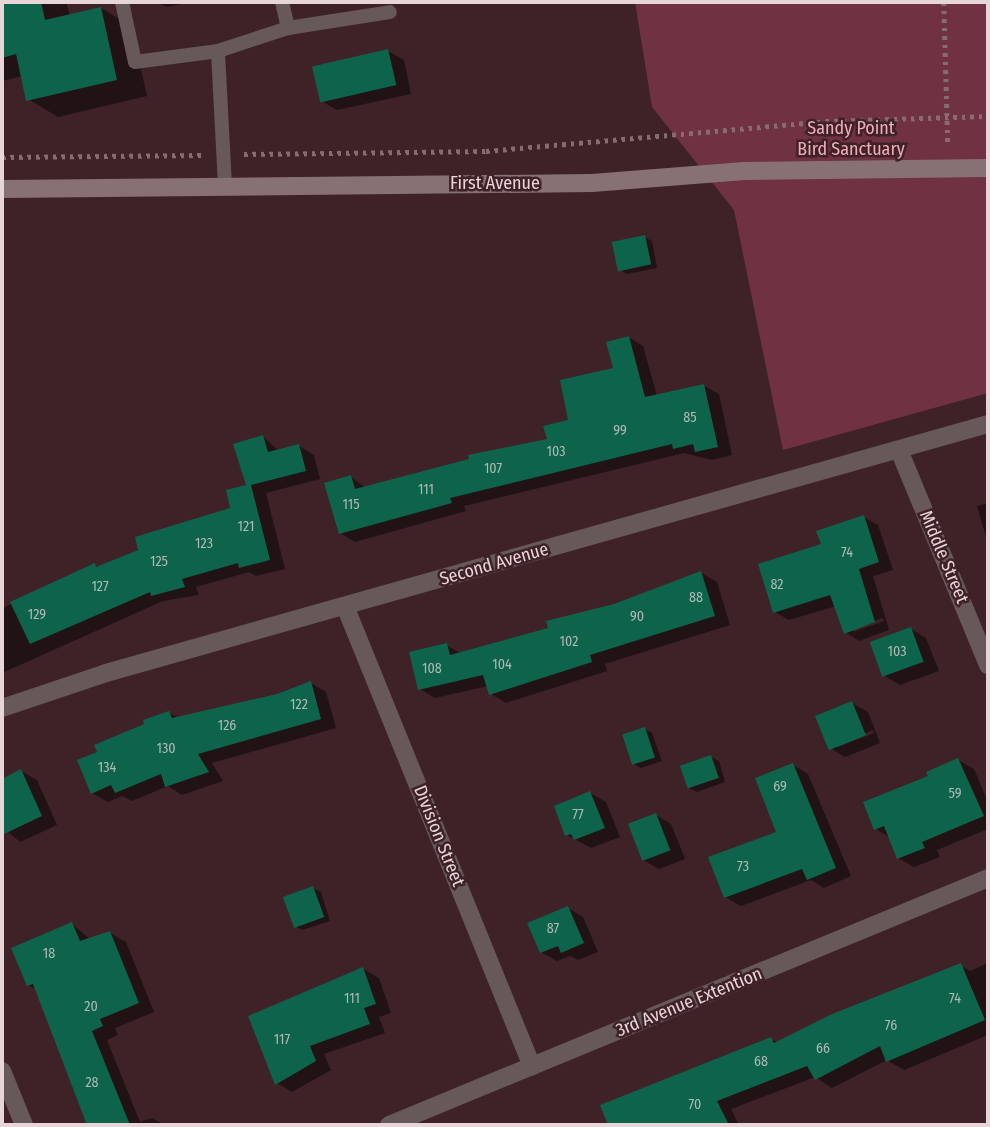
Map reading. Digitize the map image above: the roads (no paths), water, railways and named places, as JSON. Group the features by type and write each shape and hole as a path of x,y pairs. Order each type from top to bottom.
{"street":[{"name":"First Avenue","path":"2,189 592,183 745,171 988,168"},
{"name":"Second Avenue","path":"2,708 106,673 988,424"},
{"name":"Middle Street","path":"898,450 988,664"},
{"name":"Division Street","path":"345,606 532,1066"},
{"name":"3rd Avenue Extention","path":"389,1125 988,878"},
{"path":"2,1071 24,1125"}],"lane":[{"path":"122,2 135,62 218,51 288,28 390,12"},
{"path":"282,2 288,28"},
{"path":"218,51 225,186"}],"park label":[{"name":"Sandy Point Bird Sanctuary","path":"851,139"}]}
